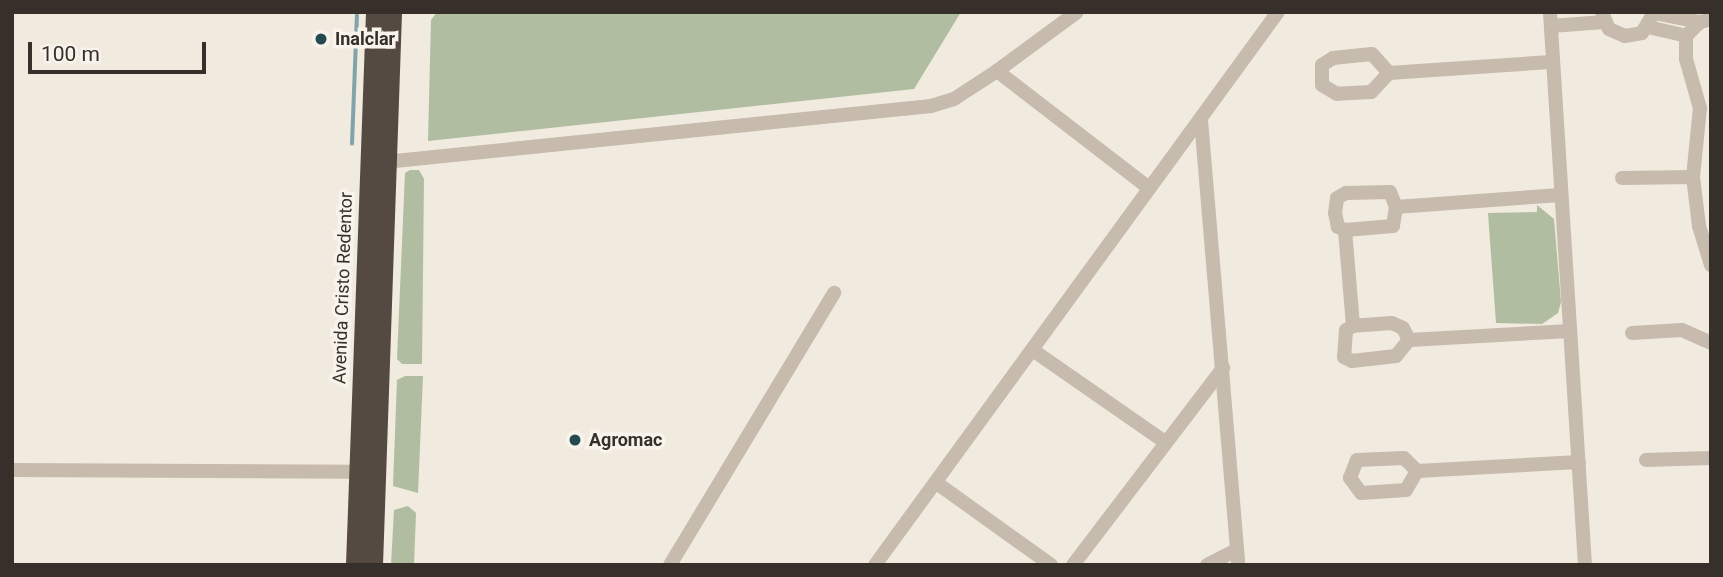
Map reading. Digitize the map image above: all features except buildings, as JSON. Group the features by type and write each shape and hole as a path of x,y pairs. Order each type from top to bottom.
{"highway":[{"name":"Avenida Cristo Redentor","path":"356,565 376,12"},
{"path":"372,565 391,12"}],"street":[{"path":"385,162 932,106 954,99 1077,12"},
{"path":"875,565 938,484 1278,12"},
{"path":"1585,565 1551,62 1551,19 1603,17 1625,36 1652,17 1706,20"},
{"path":"1652,17 1686,36"},
{"path":"1686,36 1706,20"},
{"path":"1686,36 1686,58 1700,108 1693,177 1699,226 1711,265"},
{"path":"1390,73 1372,54 1333,58 1322,65 1322,86 1337,94 1371,92 1390,73 1551,62"},
{"path":"997,71 1149,188"},
{"path":"1201,120 1237,557 1208,565"},
{"path":"1622,178 1693,177"},
{"path":"1390,192 1396,207 1394,226 1345,230 1338,227 1335,213 1337,198 1346,193 1390,192"},
{"path":"1396,207 1561,195"},
{"path":"1345,230 1353,326"},
{"path":"670,565 834,293"},
{"path":"1409,340 1404,328 1392,323 1353,326 1346,330 1344,357 1353,361 1396,356 1409,340 1570,331"},
{"path":"1632,333 1682,330 1711,343"},
{"path":"1034,351 1166,442"},
{"path":"1073,565 1223,368"},
{"path":"1646,460 1711,458"},
{"path":"1417,471 1579,462"},
{"path":"12,470 358,472"},
{"path":"938,484 1051,565"}],"green space":[{"path":"437,12 961,12 914,89 428,141 431,20"},
{"path":"419,170 424,179 422,364 402,364 397,359 405,173"},
{"path":"1537,205 1554,219 1561,302 1558,313 1542,324 1496,323 1488,213 1537,212"},
{"path":"405,376 423,376 418,493 393,486 397,380"},
{"path":"408,506 416,513 414,565 391,565 394,510"}],"waterway":[{"path":"352,144 357,16"}],"place":[{"name":"Inalclar","path":"321,39"},
{"name":"Agromac","path":"575,440"}]}
